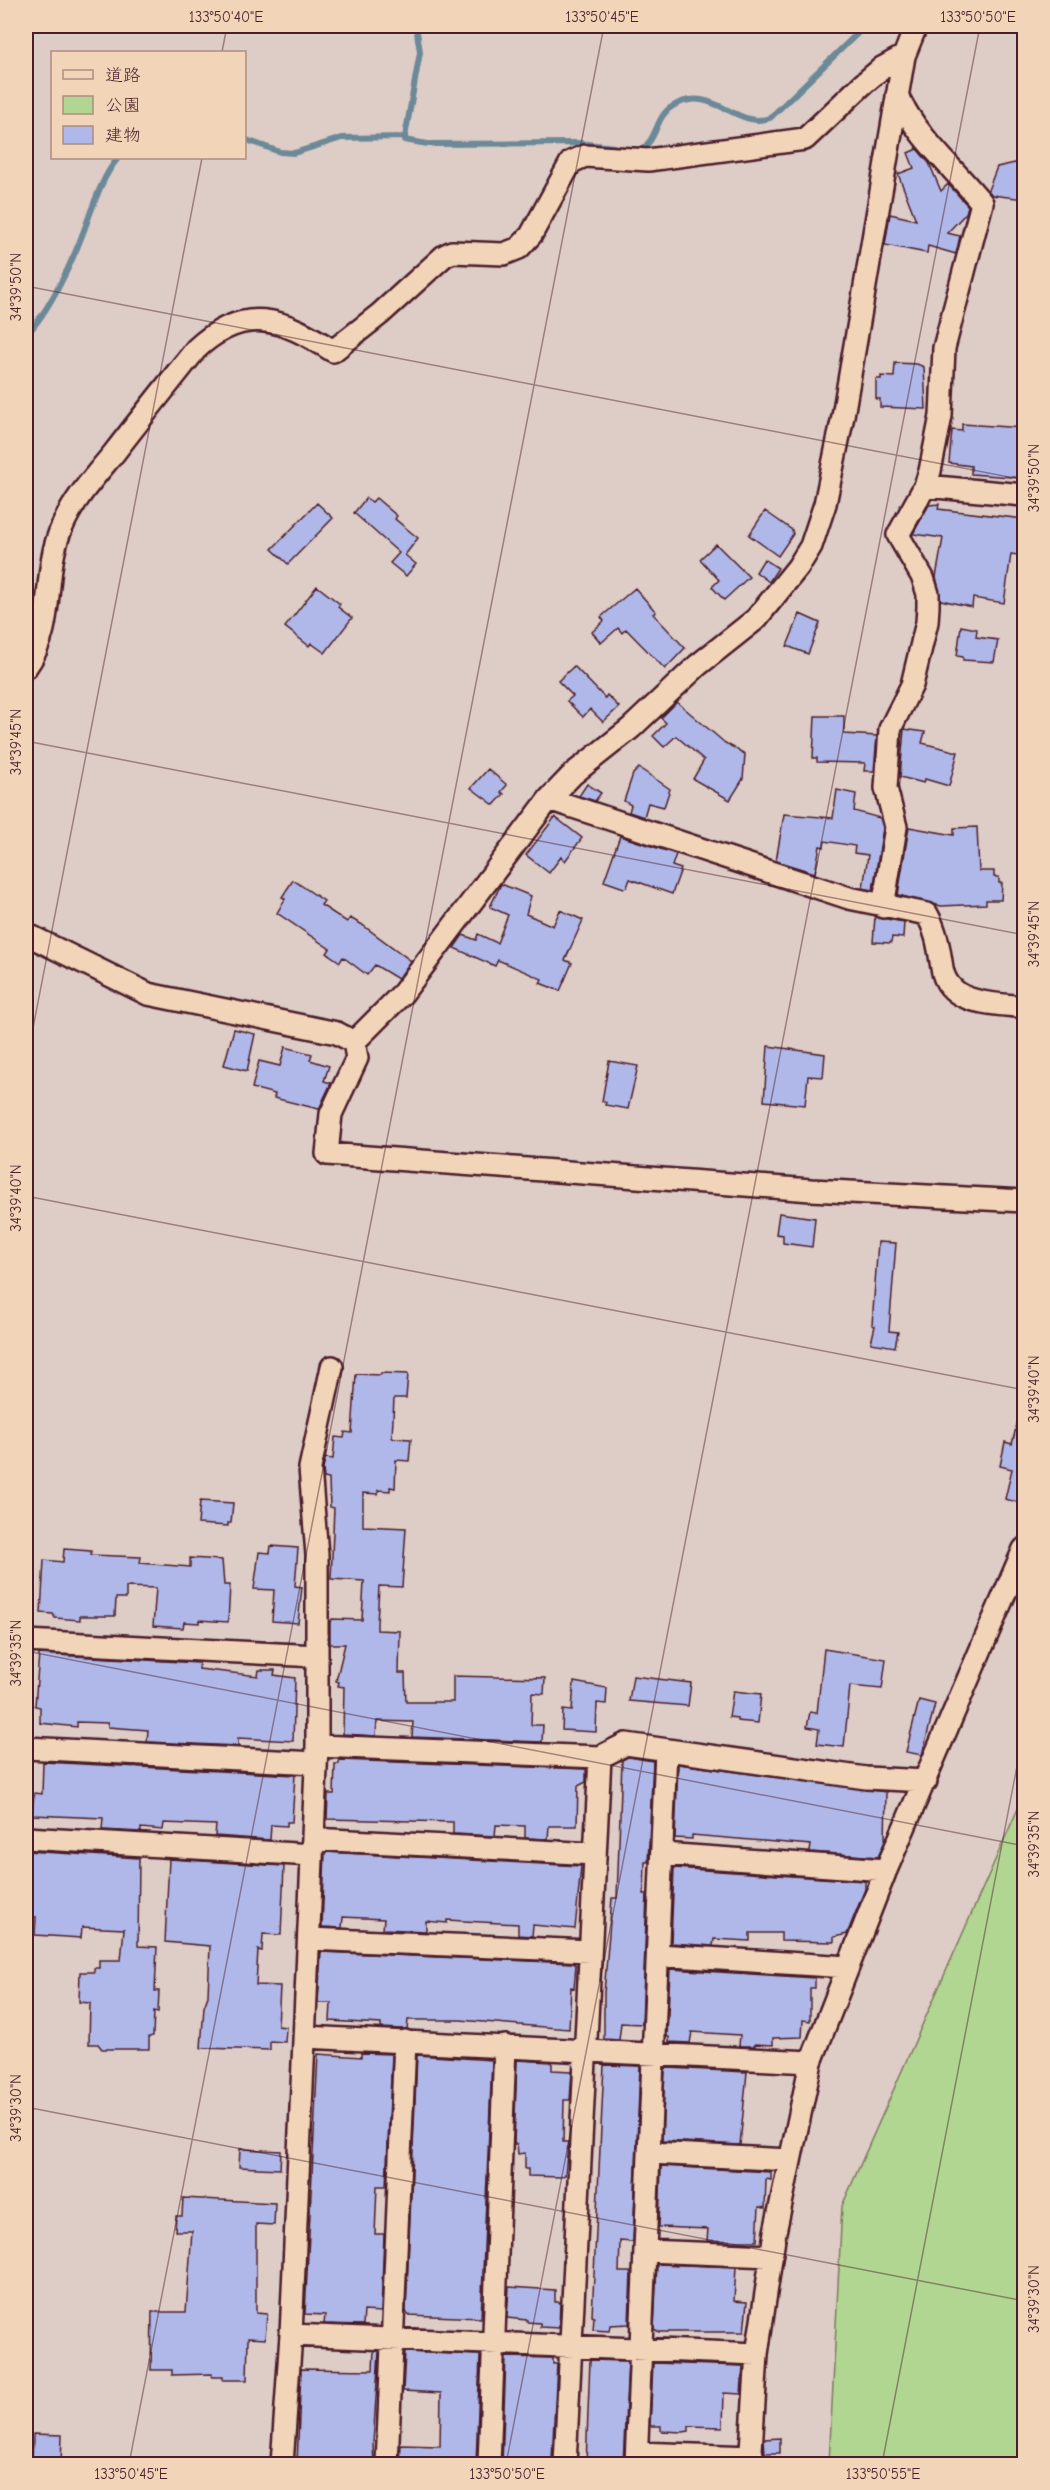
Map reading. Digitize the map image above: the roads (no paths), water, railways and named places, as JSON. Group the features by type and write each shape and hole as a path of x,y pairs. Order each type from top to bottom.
{"street":[{"path":"354,1042 403,993 549,799 573,774 631,728 698,665 756,619 798,567 810,546 825,504 843,416 904,56 916,26"},
{"path":"26,667 35,653 47,618 52,564 61,528 78,499 196,349 210,336 242,321 262,319 304,332 333,351 371,321 444,256 452,252 504,254 519,248 531,235 571,162 585,156 648,159 805,138 882,68 904,56"},
{"path":"883,907 896,827 886,788 890,729 912,685 927,614 928,594 923,578 898,536 925,486 941,416 944,348 982,203 916,129 897,94"},
{"path":"925,486 1024,495"},
{"path":"549,799 849,898 883,907 927,914 936,930 943,973 951,989 962,997 1024,1008"},
{"path":"26,934 148,994 337,1033 354,1042"},
{"path":"354,1042 357,1059 331,1114 327,1154 811,1191 1024,1201"},
{"path":"282,2464 291,2335 316,1754 317,1556 310,1468 332,1367"},
{"path":"666,1750 636,2459 753,2461 757,2354 771,2256 811,2062 886,1870 1024,1549"},
{"path":"26,1641 317,1656"},
{"path":"26,1748 600,1757 626,1744 866,1778 926,1781"},
{"path":"565,2464 600,1757"},
{"path":"26,1838 595,1854"},
{"path":"662,1854 886,1870"},
{"path":"309,1939 590,1951"},
{"path":"658,1955 848,1967"},
{"path":"304,2037 585,2049 811,2062"},
{"path":"387,2464 405,2042"},
{"path":"489,2464 505,2046"},
{"path":"650,2153 790,2160"},
{"path":"646,2251 771,2256"},
{"path":"291,2335 757,2354"}],"waterway":[{"path":"246,140 280,152 294,153 342,138 405,137 420,52 416,26"},
{"path":"636,149 641,150 651,140 667,110 687,100 712,103 746,118 758,120 770,118 865,26"},
{"path":"405,137 404,140 428,144 579,143 614,147"},
{"path":"26,335 42,315 57,290 76,250 101,186 117,159"}]}
